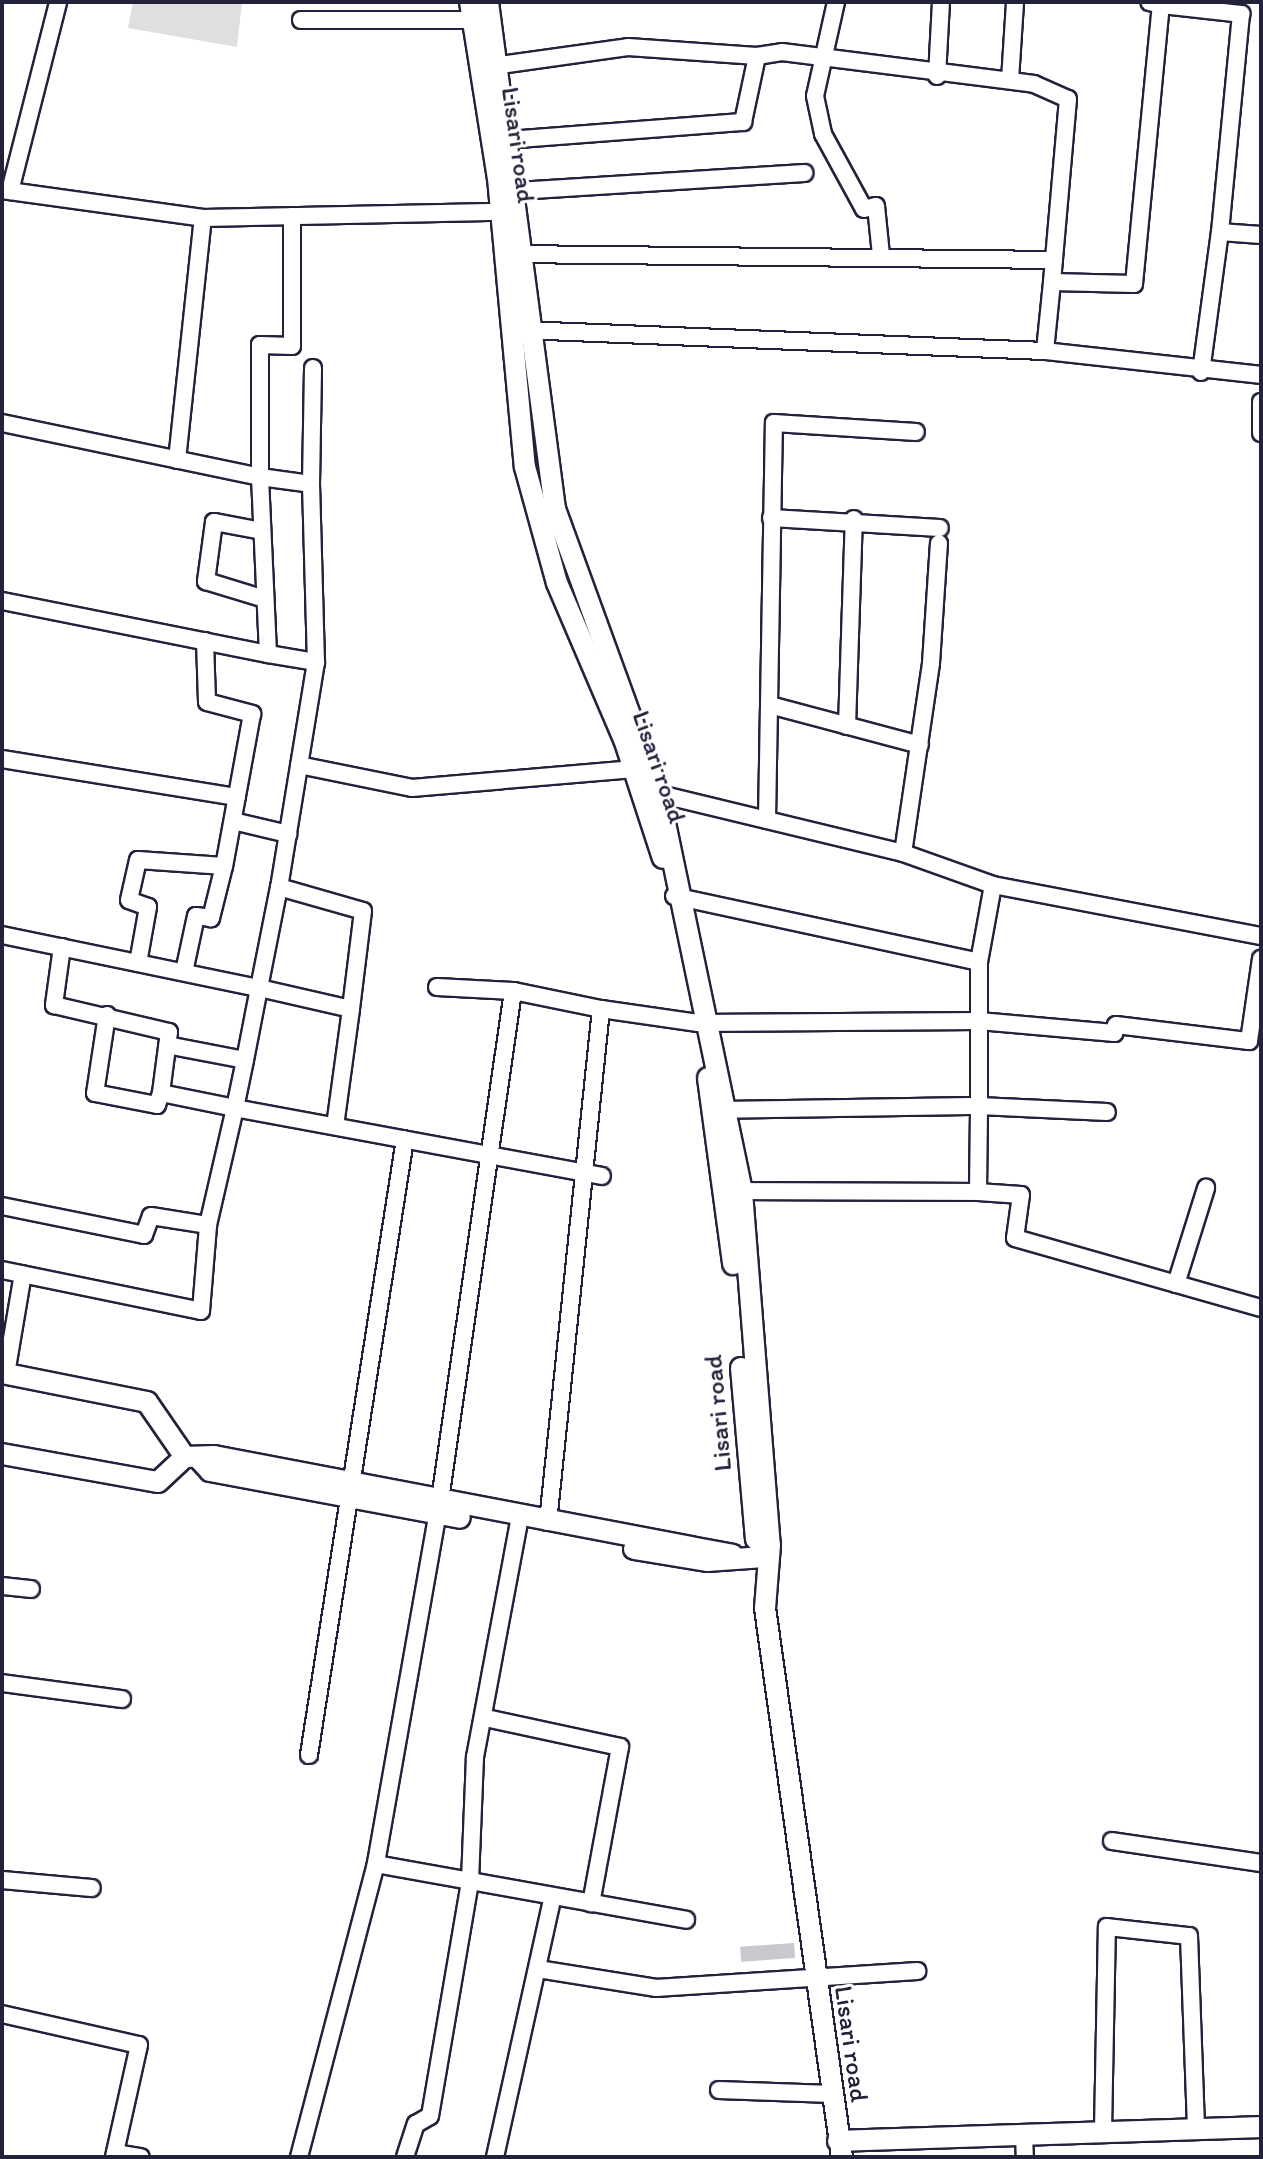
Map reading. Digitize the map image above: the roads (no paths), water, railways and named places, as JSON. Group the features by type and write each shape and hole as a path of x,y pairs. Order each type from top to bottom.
{"street":[{"path":"58,2 6,191 203,218 292,216 804,173"},
{"name":"Lisari road","path":"488,2 489,67 514,254 525,467 557,583 634,769 650,792"},
{"path":"836,2 815,96 823,134 864,209 876,206 881,255"},
{"path":"937,76 941,2"},
{"path":"1010,80 1015,2"},
{"path":"1052,282 1134,284 1155,3 1241,14 1220,232 1201,372"},
{"path":"301,20 472,11"},
{"name":"Lisari road","path":"472,11 489,67"},
{"path":"489,67 628,47 757,56 824,56 937,76 1010,80 1068,99 1045,351"},
{"path":"500,141 743,122 757,56"},
{"path":"268,654 260,477 260,345 292,346 292,216"},
{"path":"177,460 203,218"},
{"path":"1220,232 1261,235"},
{"path":"514,254 881,255 1054,260"},
{"path":"520,330 1045,351 1201,372 1261,375"},
{"name":"Lisari road","path":"520,330 555,509 650,792 680,897 721,1110 735,1192 770,1545 764,1557 840,2149"},
{"path":"2,1270 201,1311 208,1225 279,887 316,662 311,484 313,368"},
{"path":"1261,402 1261,433"},
{"path":"2,423 260,477 311,484"},
{"path":"767,820 774,423 916,432"},
{"path":"771,518 854,519 940,535 920,745 903,853"},
{"path":"847,726 854,519"},
{"path":"262,531 214,522 206,581 265,599"},
{"path":"2,601 316,662"},
{"path":"184,972 196,916 211,918 224,866 252,714 207,702 205,641"},
{"path":"770,705 920,745"},
{"path":"2,759 237,797"},
{"path":"299,765 412,788 634,769"},
{"path":"650,792 903,853 993,885 1261,936"},
{"path":"233,821 288,834"},
{"path":"138,963 148,907 129,900 138,860 224,866"},
{"path":"978,1192 979,962 993,885"},
{"path":"279,887 363,911 335,1126"},
{"path":"680,897 979,962"},
{"path":"2,935 351,1009"},
{"path":"62,947 54,1005 107,1015 169,1032 157,1105 95,1093 107,1015"},
{"path":"437,987 513,991 601,1009 703,1023 979,1021 1114,1033 1116,1025 1255,1041 1261,959"},
{"path":"299,2157 376,1864 439,1507 513,991"},
{"path":"548,1522 580,1171 601,1009"},
{"path":"167,1045 245,1060"},
{"path":"161,1093 602,1176"},
{"path":"721,1110 979,1106 1107,1112"},
{"path":"309,1755 405,1139"},
{"path":"1176,1284 1206,1188"},
{"path":"735,1192 978,1192 1021,1195 1015,1238 1261,1308"},
{"path":"2,1206 144,1235 151,1216 208,1225"},
{"path":"23,1274 4,1373 147,1402 192,1458 519,1523 646,1544 764,1557"},
{"path":"2,1454 158,1482 192,1458"},
{"path":"519,1523 548,1522 646,1544"},
{"path":"405,2157 416,2124 430,2116 470,1881 468,1822 519,1523"},
{"path":"2,1586 31,1589"},
{"path":"2,1683 122,1699"},
{"path":"486,1718 620,1747 591,1903"},
{"path":"1112,1841 1261,1863"},
{"path":"376,1864 686,1920"},
{"path":"2,1880 92,1888"},
{"path":"495,2157 553,1896"},
{"path":"1103,2131 1107,1927 1189,1936 1196,2127"},
{"path":"538,1969 656,1988 815,1973 917,1971"},
{"path":"2,2014 139,2045 115,2155 141,2157"},
{"path":"719,2090 831,2094"},
{"path":"840,2149 1024,2134 1261,2127"},
{"path":"1024,2134 1025,2157"}]}
